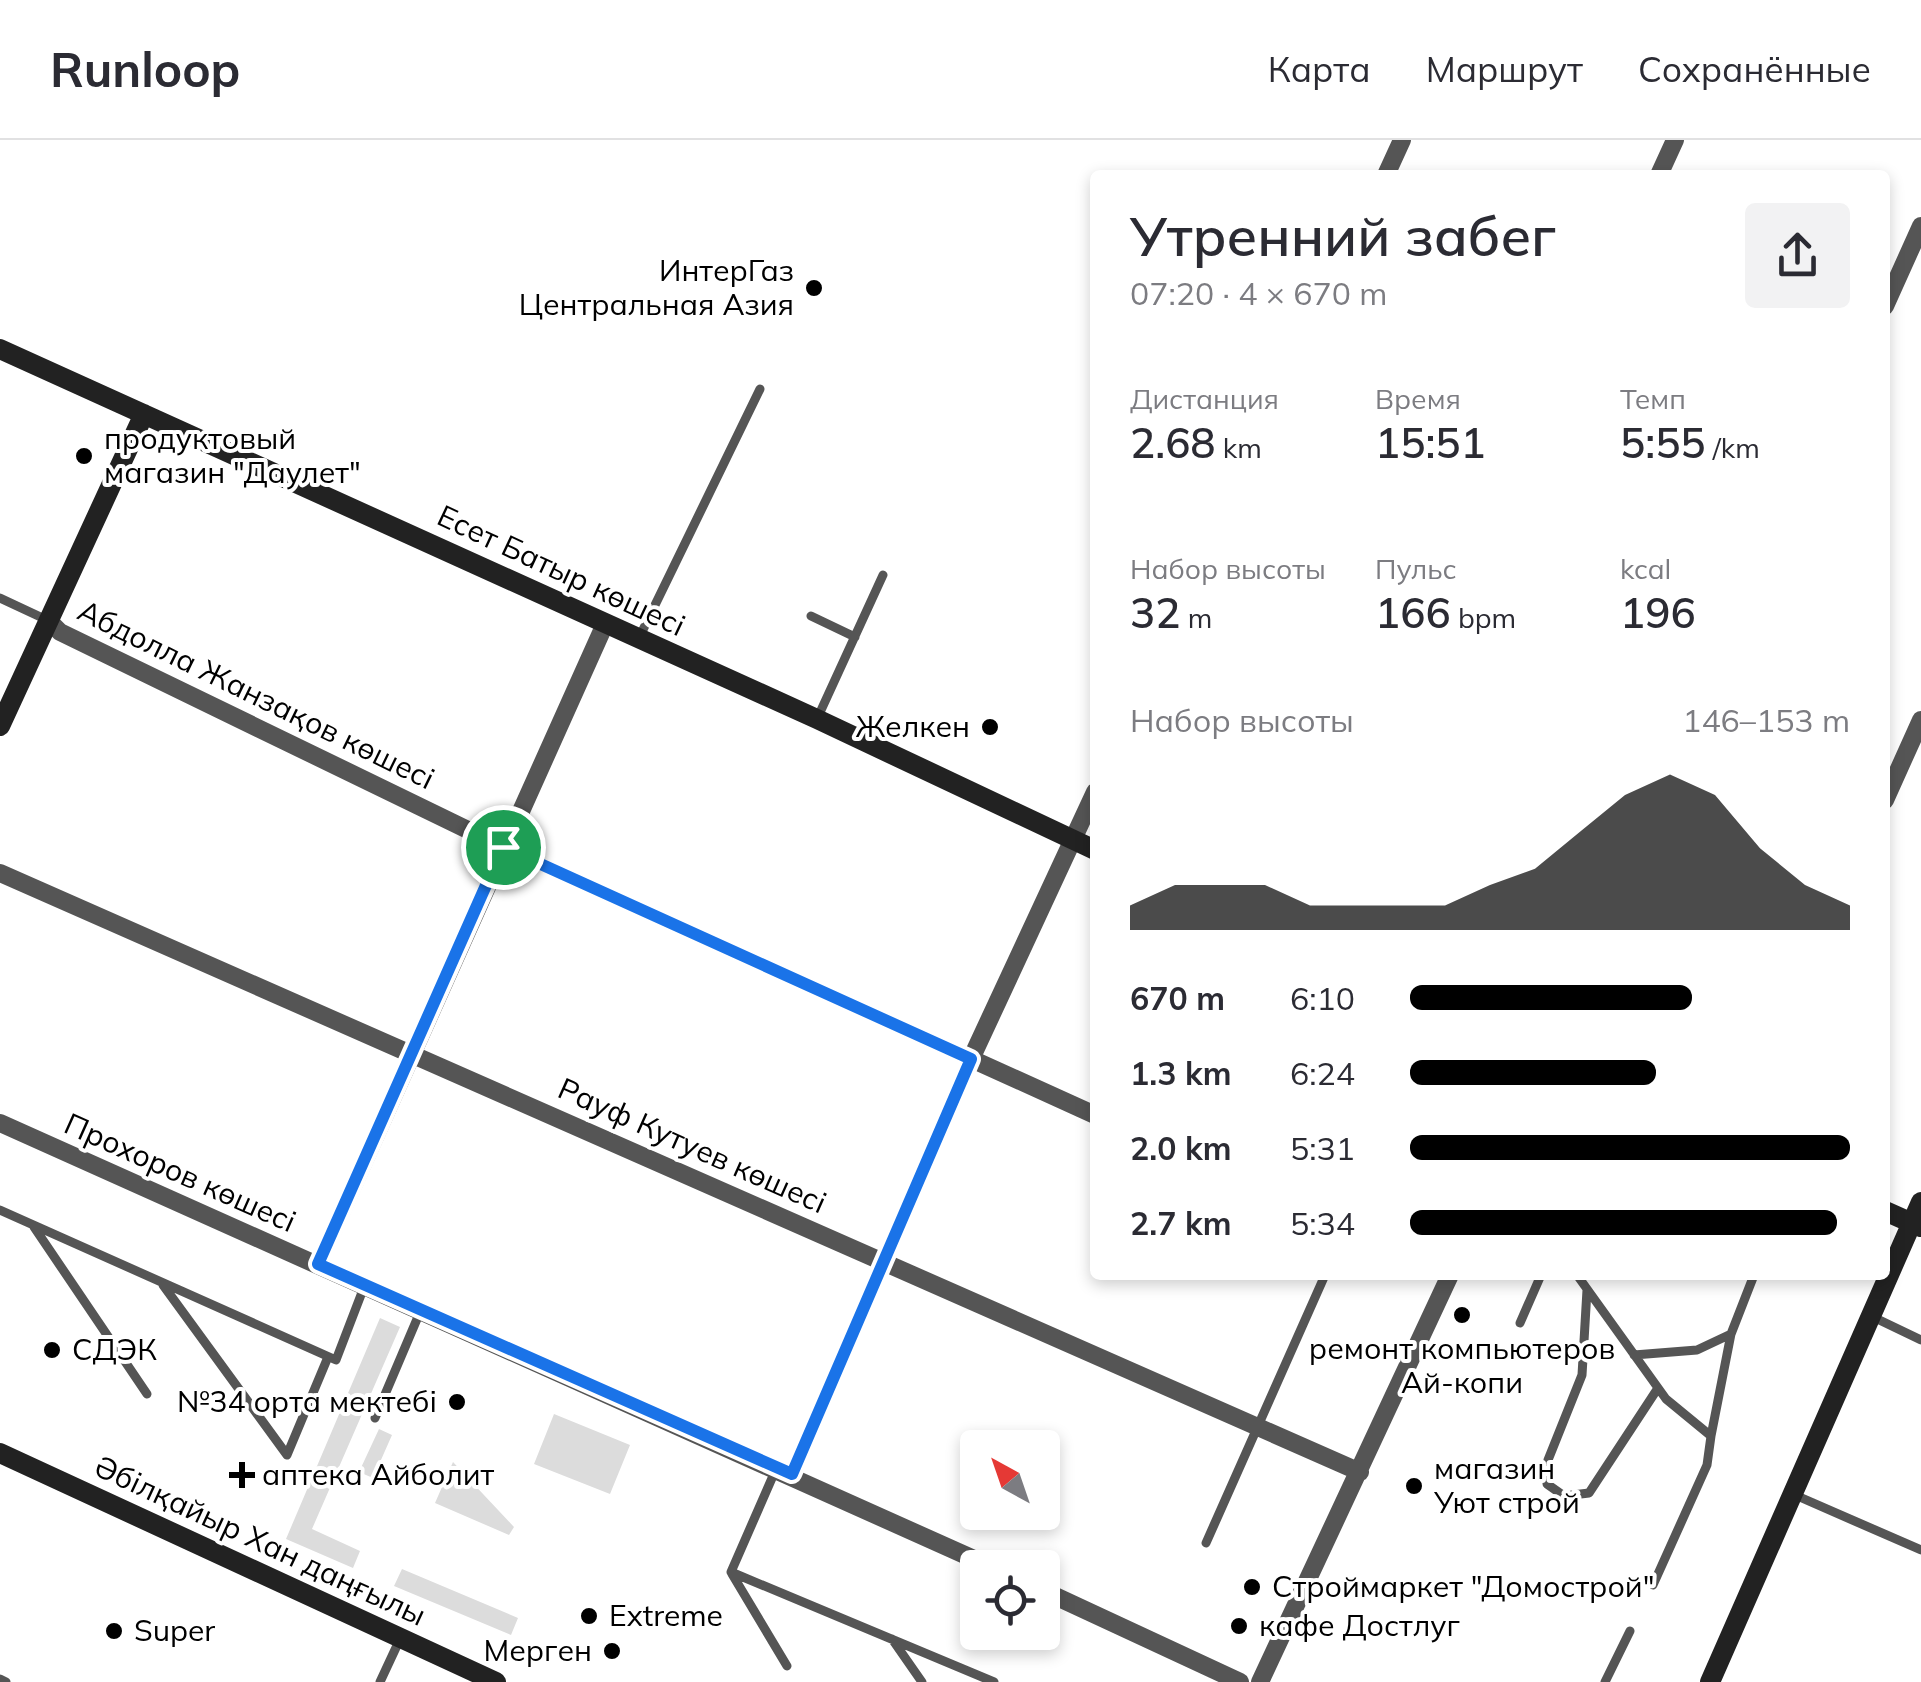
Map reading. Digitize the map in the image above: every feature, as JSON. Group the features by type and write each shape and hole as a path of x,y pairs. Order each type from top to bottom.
{"street":[{"path":"1388,170 1402,140"},
{"path":"1660,170 1674,140"},
{"path":"1890,296 1919,236"},
{"name":"Есет Батыр көшесі","path":"0,349 817,718 1090,848"},
{"path":"0,726 144,414"},
{"name":"Абдолла Жанзақов көшесі","path":"48,620 60,632 503,847 1090,1113"},
{"path":"318,1264 605,624"},
{"path":"1890,789 1921,720"},
{"path":"785,1470 1090,802"},
{"name":"Рауф Кутуев көшесі","path":"0,873 1360,1472"},
{"name":"Прохоров көшесі","path":"0,1124 785,1470 960,1552"},
{"path":"1890,1278 1916,1225 1921,1202"},
{"path":"1890,1213 1916,1225"},
{"path":"1260,1682 1446,1280"},
{"path":"1710,1682 1889,1280"},
{"name":"Әбілқайыр Хан даңғылы","path":"0,1454 496,1682"},
{"path":"1060,1598 1240,1682"}],"lane":[{"path":"638,640 760,388"},
{"path":"817,718 883,575"},
{"path":"0,598 48,620"},
{"path":"812,616 855,637"},
{"path":"0,1210 336,1360 365,1285"},
{"path":"32,1224 147,1394"},
{"path":"1206,1542 1323,1280"},
{"path":"1520,1323 1540,1280"},
{"path":"1581,1280 1658,1388 1711,1436"},
{"path":"1653,1585 1707,1465 1731,1334 1752,1280"},
{"path":"161,1282 287,1455 328,1357"},
{"path":"1588,1290 1582,1375 1548,1460 1546,1484 1564,1496 1589,1493 1658,1388"},
{"path":"375,1418 421,1310"},
{"path":"1871,1316 1921,1340"},
{"path":"1634,1354 1697,1350 1731,1334"},
{"path":"731,1572 785,1470"},
{"path":"1792,1494 1921,1550"},
{"path":"731,1572 994,1682"},
{"path":"731,1572 787,1666"},
{"path":"1605,1682 1630,1630"},
{"path":"380,1682 400,1639"},
{"path":"891,1639 922,1682"}],"shaded area":[{"path":"380,1318 400,1327 312,1529 360,1551 353,1568 286,1539"},
{"path":"554,1414 630,1445 610,1494 534,1464"},
{"path":"379,1429 392,1435 373,1478 359,1472"},
{"path":"453,1462 514,1527 509,1535 435,1503"},
{"path":"402,1569 518,1618 511,1635 394,1586"}],"place":[{"name":"ИнтерГаз Центральная Азия","path":"814,288"},
{"name":"продуктовый магазин \"Даулет\"","path":"84,456"},
{"name":"Желкен","path":"990,727"},
{"name":"ремонт компьютеров Ай-копи","path":"1462,1315"},
{"name":"СДЭК","path":"52,1350"},
{"name":"№34 орта мектебі","path":"457,1402"},
{"name":"аптека Айболит","path":"242,1475"},
{"name":"магазин Уют строй","path":"1414,1486"},
{"name":"Строймаркет \"Домострой\"","path":"1252,1587"},
{"name":"Extreme","path":"589,1616"},
{"name":"кафе Достлуг","path":"1239,1626"},
{"name":"Super","path":"114,1631"},
{"name":"Мерген","path":"612,1651"}],"route":[{"path":"503,847 971,1059 792,1474 318,1264 503,847"}]}
